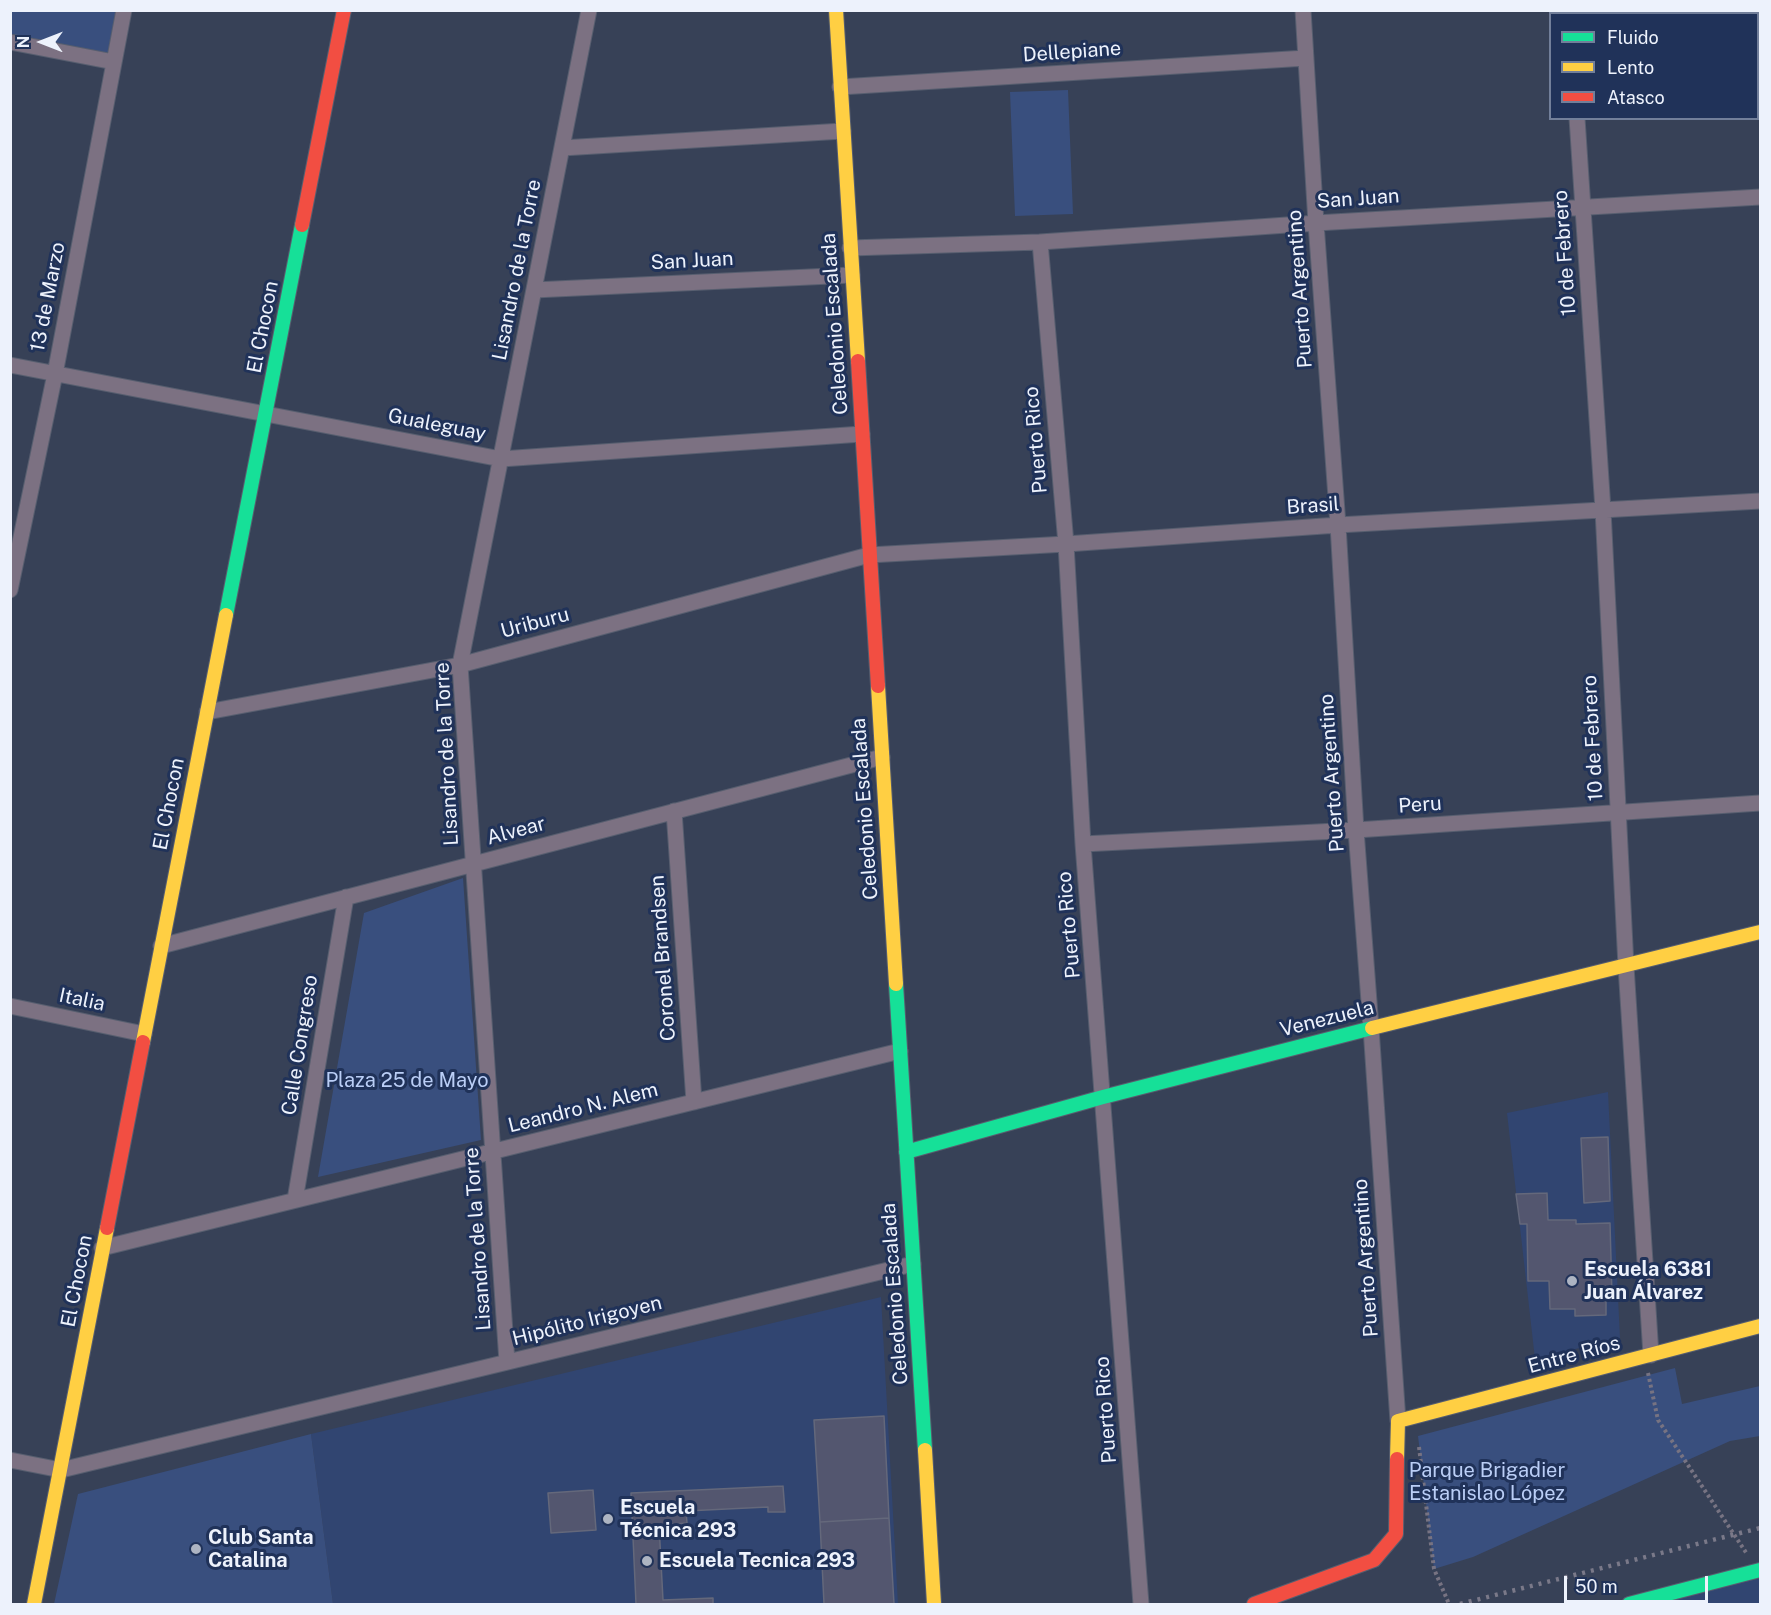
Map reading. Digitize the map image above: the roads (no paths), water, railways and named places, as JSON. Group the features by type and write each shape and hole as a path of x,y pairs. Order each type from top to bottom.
{"street":[{"name":"13 de Marzo","path":"10,590 55,374 124,10"},
{"name":"El Chocon","path":"34,1605 344,10"},
{"name":"Lisandro de la Torre","path":"507,1362 460,665 589,10"},
{"name":"Celedonio Escalada","path":"836,10 934,1605"},
{"name":"Puerto Argentino","path":"1254,1605 1374,1560 1396,1534 1398,1421 1356,830 1303,10"},
{"path":"10,42 114,62"},
{"name":"Dellepiane","path":"840,87 1306,58"},
{"name":"10 de Febrero","path":"1577,120 1603,510 1626,966 1651,1354"},
{"path":"562,147 843,131"},
{"name":"San Juan","path":"850,248 1040,242 1761,197"},
{"name":"Puerto Rico","path":"1040,242 1066,544 1083,844 1141,1605"},
{"name":"San Juan","path":"534,290 852,274"},
{"name":"Gualeguay","path":"10,365 501,459 862,434"},
{"name":"Brasil","path":"869,555 1761,501"},
{"name":"Uriburu","path":"207,712 460,665 869,555"},
{"name":"Alvear","path":"161,946 882,757"},
{"name":"Peru","path":"1083,844 1356,830 1761,803"},
{"name":"Coronel Brandsen","path":"674,811 694,1102"},
{"name":"Calle Congreso","path":"295,1200 346,897"},
{"name":"Venezuela","path":"906,1152 1103,1097 1371,1028 1761,932"},
{"name":"Italia","path":"10,1006 144,1034"},
{"name":"Leandro N. Alem","path":"102,1248 900,1051"},
{"name":"Hipólito Irigoyen","path":"61,1470 913,1264"},
{"name":"Entre Ríos","path":"1398,1421 1761,1326"},
{"path":"10,1460 61,1470"},
{"path":"1629,1605 1759,1570"}],"railway":[{"path":"1460,1604 1760,1528"}],"place":[{"name":"Escuela 6381 Juan Álvarez","path":"1572,1281"},
{"name":"Escuela Técnica 293","path":"608,1519"},
{"name":"Club Santa Catalina","path":"196,1549"},
{"name":"Escuela Tecnica 293","path":"647,1561"}],"park label":[{"name":"Plaza 25 de Mayo","path":"407,1081"},
{"name":"Parque Brigadier Estanislao López","path":"1487,1482"}]}
